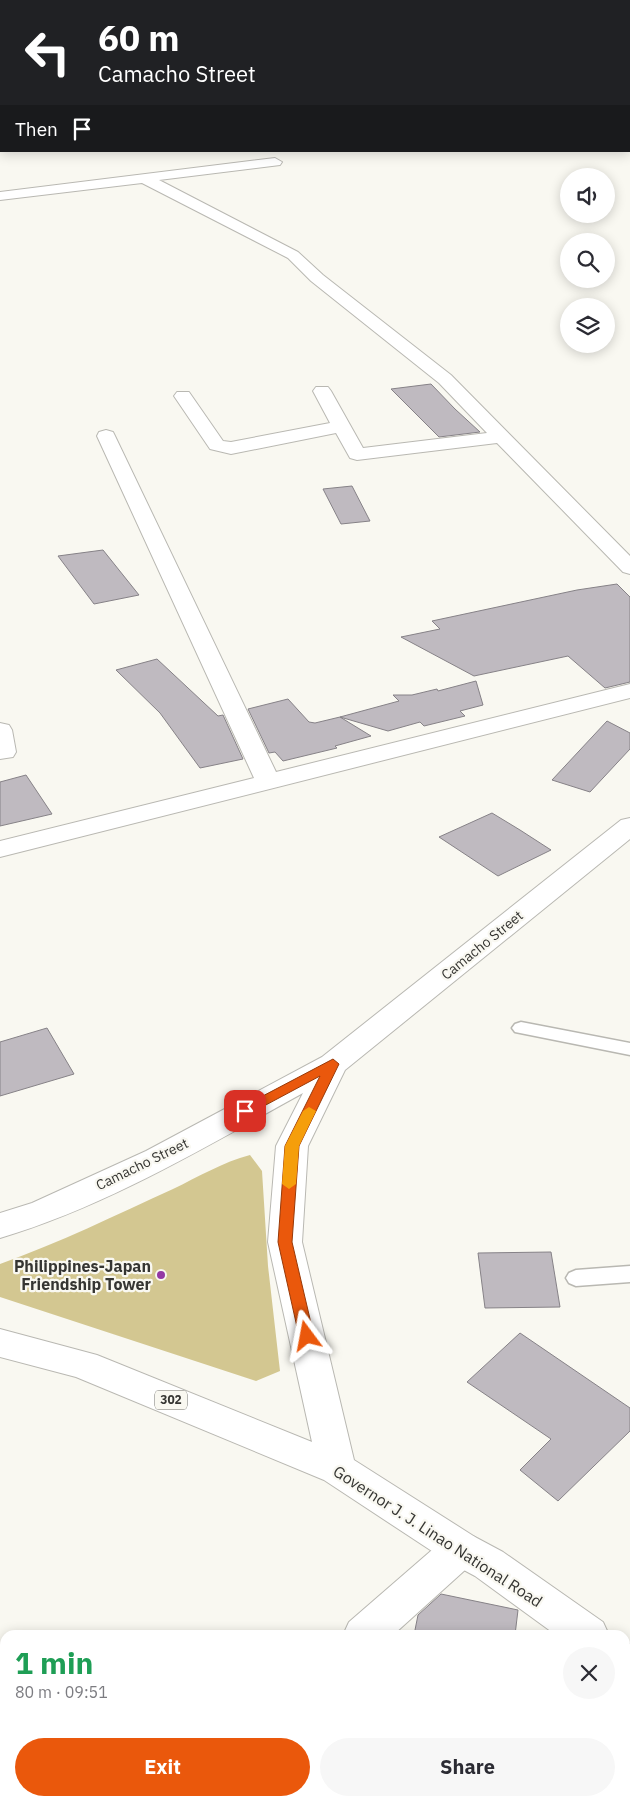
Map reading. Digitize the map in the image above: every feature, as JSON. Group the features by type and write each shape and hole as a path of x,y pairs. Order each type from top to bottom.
{"street":[{"path":"0,196 275,162"},
{"path":"0,183 129,169"},
{"path":"84,173 100,184"},
{"path":"146,179 293,255 318,278 444,379 630,568"},
{"path":"322,391 357,454 500,437"},
{"path":"182,396 217,445 231,448 342,426"},
{"path":"106,436 268,781"},
{"path":"0,849 630,691"},
{"path":"0,730 4,752 0,752"},
{"name":"Camacho Street","path":"0,1226 44,1211 157,1159 333,1064 630,826"},
{"name":"Camacho Street","path":"333,1064 292,1146 285,1242 337,1469"},
{"name":"Governor J. J. Linao National Road","path":"0,1343 84,1365 337,1469 461,1549 489,1564 581,1630"},
{"path":"370,1630 461,1549"}],"lane":[{"path":"521,1028 630,1049"},
{"path":"576,1278 630,1274"}],"shaded area":[{"path":"250,1155 262,1171 268,1266 280,1371 256,1381 0,1297 0,1264 66,1238 220,1166"}],"building":[{"path":"431,384 480,432 439,437 391,389"},
{"path":"352,486 370,521 341,524 323,489"},
{"path":"103,550 139,595 94,604 58,556"},
{"path":"617,584 630,597 630,682 605,688 568,656 474,676 401,637 440,629 432,621 577,590"},
{"path":"157,659 218,716 223,715 243,759 200,768 160,713 116,670"},
{"path":"476,681 483,705 460,711 465,716 424,726 420,722 388,731 340,717 399,701 393,695 412,695 437,689 438,691"},
{"path":"288,699 309,722 315,723 340,717 371,736 335,746 337,748 283,761 275,752 269,753 248,709"},
{"path":"607,721 630,733 630,749 590,792 552,780"},
{"path":"26,775 52,814 0,826 0,782"},
{"path":"492,813 551,850 498,876 439,837"},
{"path":"47,1028 74,1074 0,1096 0,1042"},
{"path":"551,1252 560,1307 485,1308 478,1253"},
{"path":"520,1333 630,1408 630,1431 558,1501 520,1470 551,1439 467,1382"},
{"path":"441,1594 518,1610 516,1630 415,1630 418,1615"}],"slow traffic":[{"path":"289,1184 292,1146 309,1111"}],"place":[{"name":"Philippines-Japan Friendship Tower","path":"161,1275"}],"route":[{"path":"245,1111 333,1064 292,1146 285,1242 307,1336"}]}
